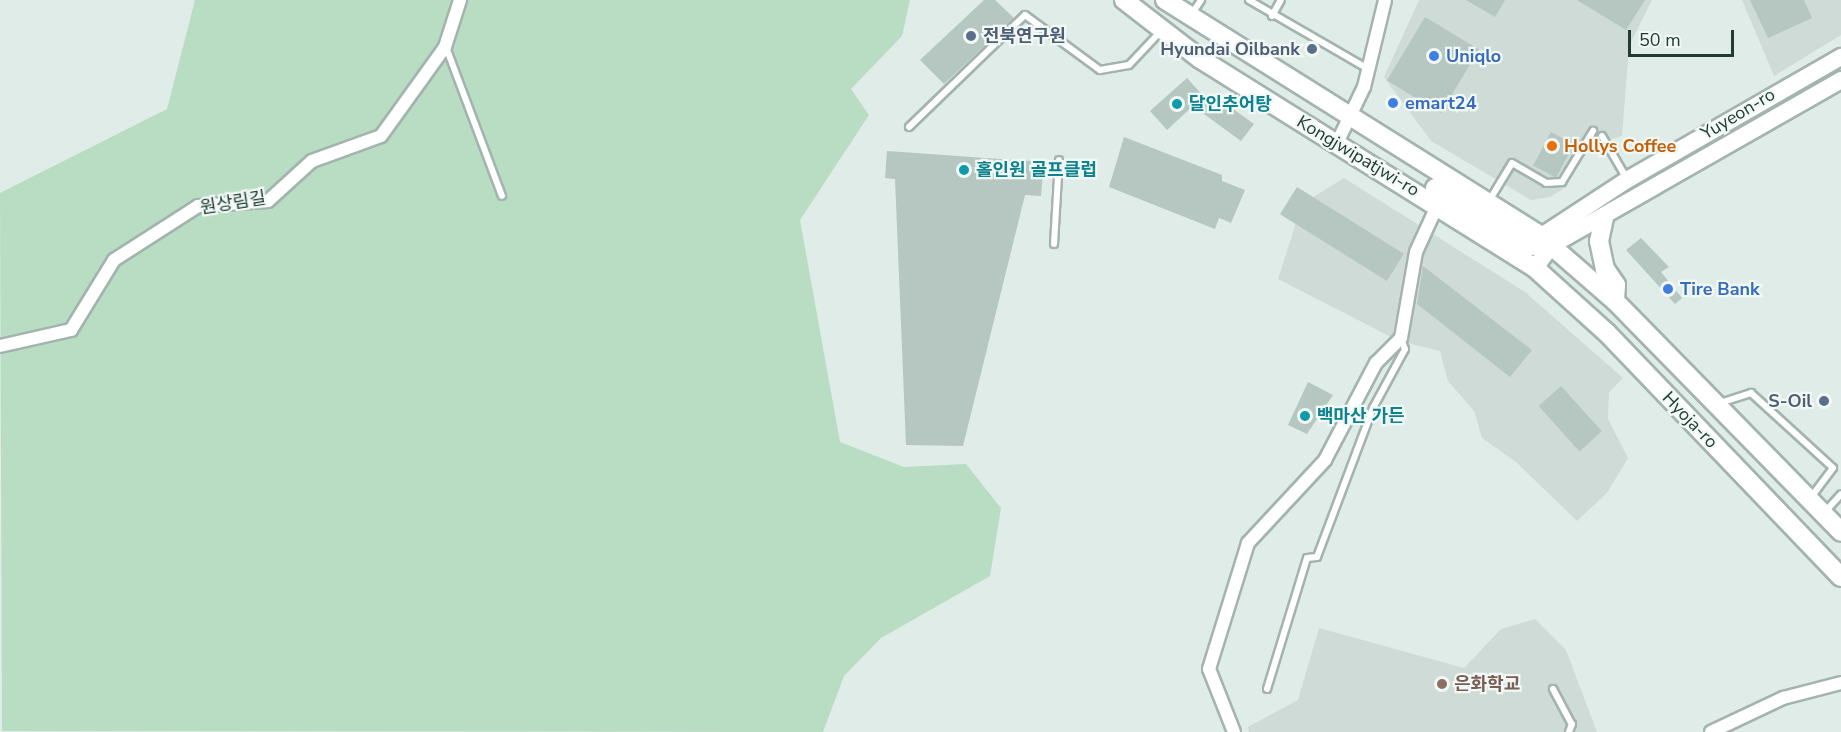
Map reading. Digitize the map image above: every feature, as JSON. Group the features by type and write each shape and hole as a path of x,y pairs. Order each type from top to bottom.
{"main road":[{"name":"Kongjwipatjwi-ro","path":"1124,0 1161,31 1337,144 1438,204 1535,250"},
{"name":"Kongjwipatjwi-ro","path":"1166,0 1190,18 1352,120 1489,201 1535,250"},
{"path":"1413,189 1436,188 1535,250"},
{"path":"1605,218 1599,241 1605,268 1616,285 1615,301"},
{"name":"Hyoja-ro","path":"1535,250 1615,301 1841,532"},
{"name":"Hyoja-ro","path":"1535,250 1587,312 1841,577"}],"street":[{"name":"원상림길","path":"0,346 71,330 114,260 198,206 268,201 312,161 381,136 445,47 460,0"},
{"path":"1337,144 1352,120 1368,69 1385,0"},
{"name":"Yuyeon-ro","path":"1535,250 1627,180 1753,105 1841,57"},
{"name":"Yuyeon-ro","path":"1535,250 1605,218 1841,80"},
{"path":"1753,105 1764,123"},
{"path":"1233,732 1209,669 1248,543 1325,460 1376,363 1401,338 1416,252 1438,204"},
{"path":"1711,732 1783,698 1841,683"}],"lane":[{"path":"1190,18 1201,0"},
{"path":"1249,0 1272,16 1368,69"},
{"path":"1272,16 1281,0"},
{"path":"909,127 1025,15 1100,70 1129,65 1161,31"},
{"path":"445,47 502,196"},
{"path":"1489,201 1512,163 1546,183 1562,182 1593,131"},
{"path":"1602,136 1627,180"},
{"path":"1054,244 1059,160"},
{"path":"1267,689 1307,558 1317,557 1373,408 1405,349 1401,338"},
{"path":"1716,404 1750,393 1833,468 1809,499"},
{"path":"1824,513 1841,494"},
{"path":"1553,689 1572,724 1569,732"}],"shaded area":[{"path":"1419,0 1652,0 1629,46 1622,136 1586,147 1566,187 1550,197 1531,200 1431,141 1384,77"},
{"path":"1742,0 1841,0 1841,35 1774,76"},
{"path":"1344,178 1525,292 1623,378 1609,392 1608,419 1628,458 1607,493 1577,521 1516,462 1482,438 1474,411 1448,381 1440,351 1399,341 1278,279 1302,204"},
{"name":"은화학교","path":"1535,619 1566,650 1597,732 1249,732 1248,727 1298,700 1319,628 1464,668 1501,629"}],"green space":[{"path":"195,0 910,0 902,36 851,89 869,115 800,220 840,442 904,467 966,464 1001,508 990,576 881,638 844,676 823,732 2,731 0,193 167,109"}],"building":[{"name":"전북연구원","path":"984,0 995,0 1014,18 944,84 920,60"},
{"path":"1466,0 1505,0 1495,17"},
{"path":"1577,0 1645,0 1626,30"},
{"path":"1750,0 1804,0 1812,18 1768,38"},
{"path":"1425,17 1479,49 1441,113 1387,80"},
{"path":"1187,78 1215,109 1222,101 1254,124 1241,141 1193,106 1167,130 1150,111"},
{"path":"1551,132 1574,144 1556,178 1533,166"},
{"path":"1124,137 1222,175 1222,181 1245,190 1231,223 1219,218 1215,229 1109,187"},
{"path":"887,151 1044,162 1041,196 1025,195 963,446 906,445 895,179 885,178"},
{"path":"1297,187 1404,254 1387,281 1280,214"},
{"name":"Tire Bank","path":"1641,238 1669,267 1661,272 1682,298 1675,304 1626,250"},
{"path":"1423,266 1532,350 1510,377 1417,304"},
{"name":"백마산 가든","path":"1308,382 1333,395 1307,434 1288,425"},
{"path":"1561,386 1602,431 1580,451 1539,406"}],"place":[{"name":"전북연구원","path":"971,36"},
{"name":"Hyundai Oilbank","path":"1312,49"},
{"name":"Uniqlo","path":"1434,56"},
{"name":"emart24","path":"1393,103"},
{"name":"달인추어탕","path":"1177,104"},
{"name":"Hollys Coffee","path":"1552,146"},
{"name":"홀인원 골프클럽","path":"964,170"},
{"name":"Tire Bank","path":"1668,289"},
{"name":"S-Oil","path":"1824,401"},
{"name":"백마산 가든","path":"1305,416"},
{"name":"은화학교","path":"1442,684"}]}
